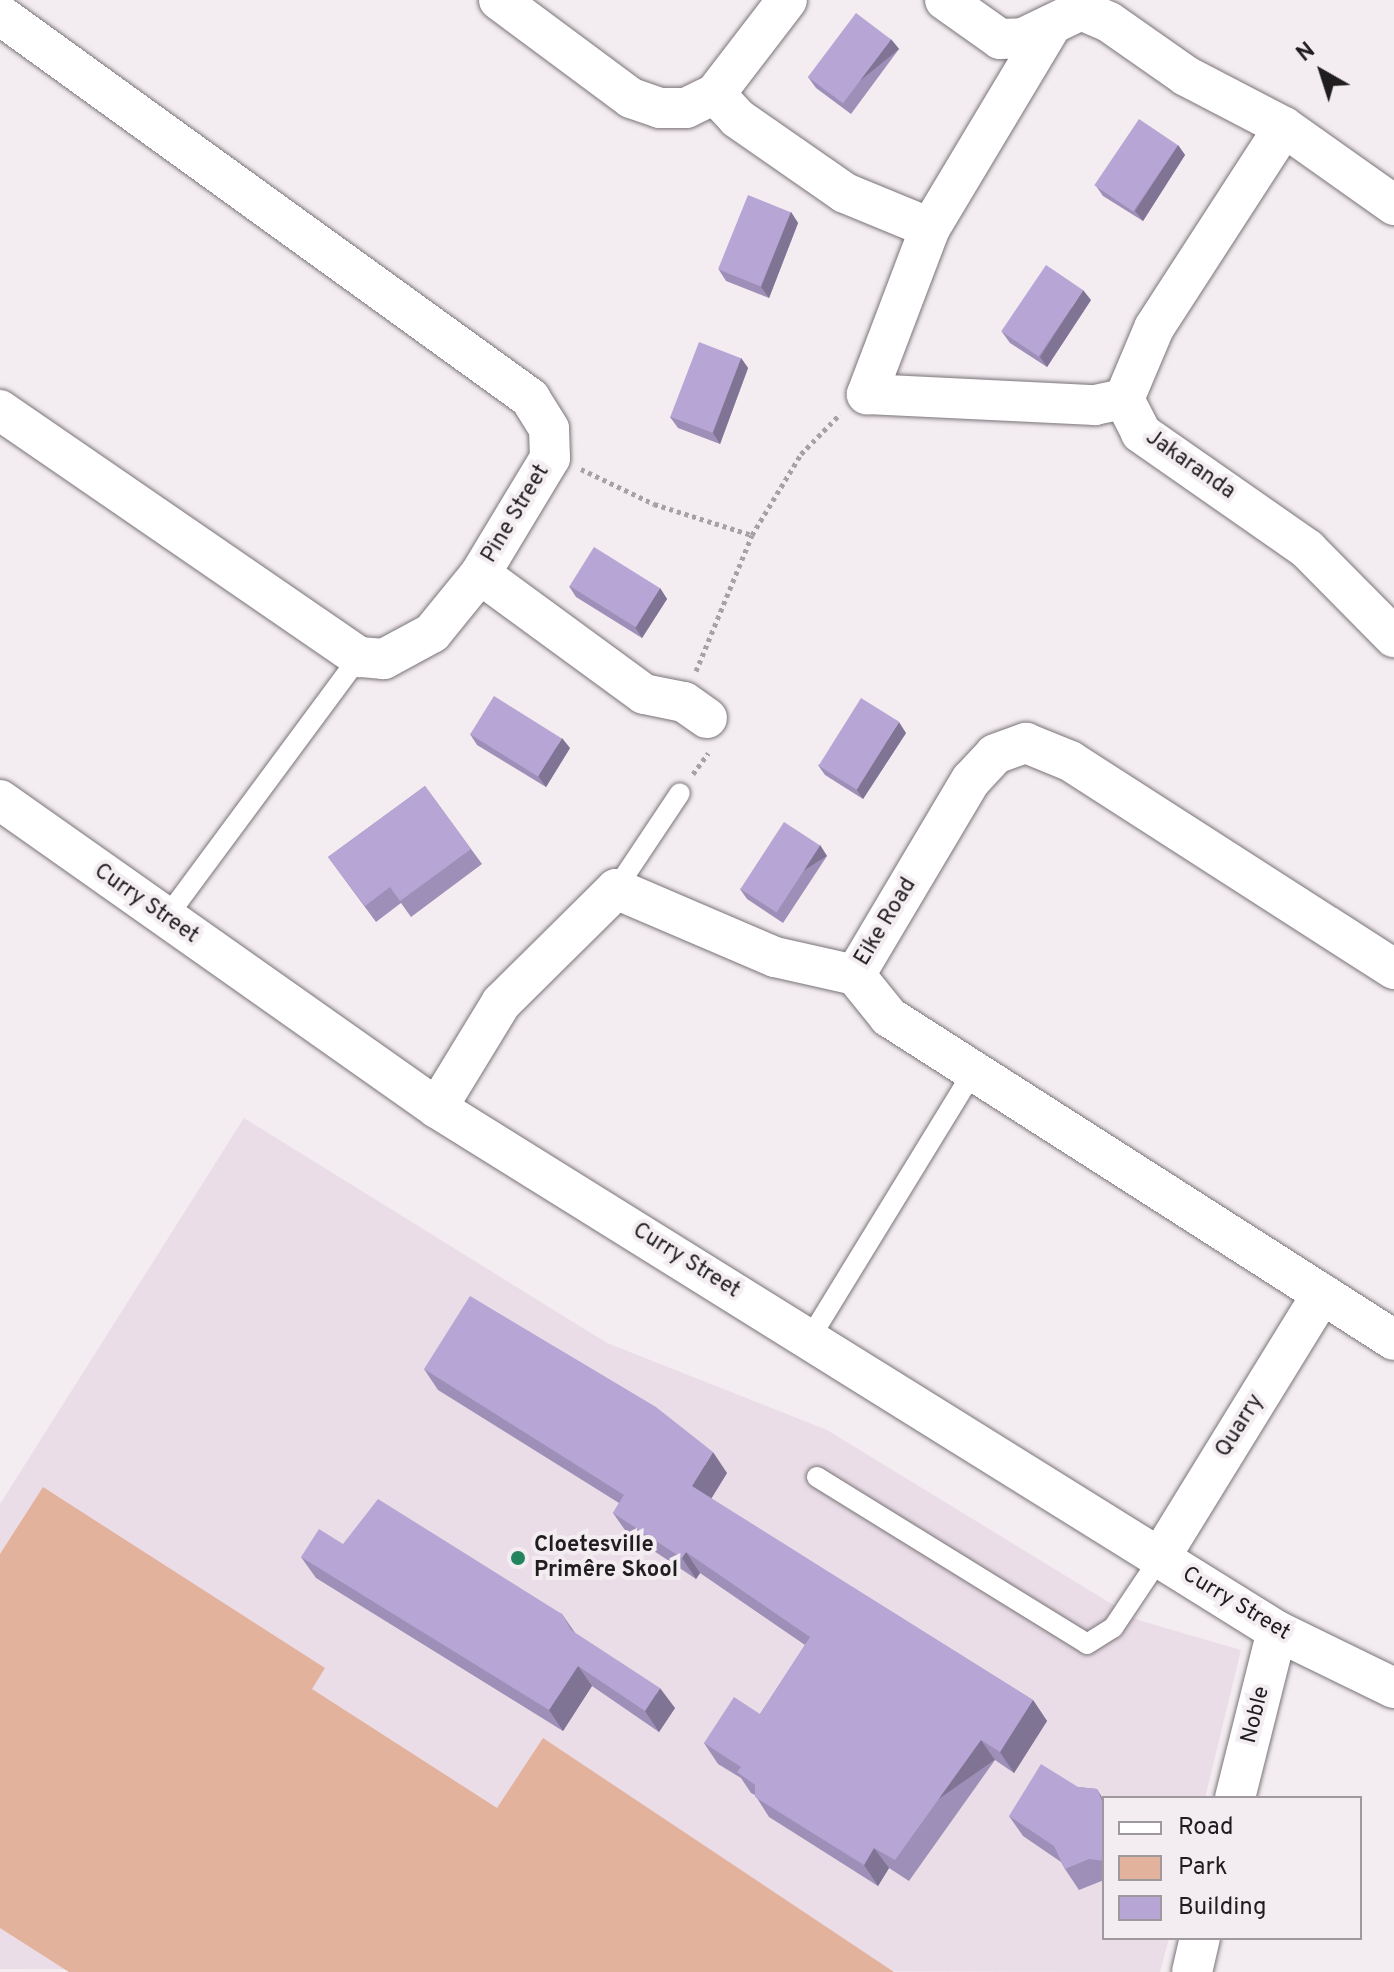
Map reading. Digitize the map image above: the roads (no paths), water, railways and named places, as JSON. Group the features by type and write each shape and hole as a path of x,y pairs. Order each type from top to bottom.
{"street":[{"path":"499,0 631,98 686,108 715,94 787,0"},
{"path":"945,0 1000,39 1051,26 1081,10 1096,16 1284,127 1394,205"},
{"path":"1051,26 930,228 867,394 1095,405 1124,399 1154,328 1284,127"},
{"name":"Pine Street","path":"7,35 530,398 549,429 550,458 480,574 411,649 384,659 359,657"},
{"path":"715,94 737,118 845,193 930,228"},
{"name":"Jakaranda","path":"1124,399 1141,433 1307,549 1394,637"},
{"path":"1,412 359,657"},
{"path":"480,574 644,694 701,721"},
{"name":"Eike Road","path":"1394,969 1070,761 1026,743 995,754 971,780 855,975 889,1017 975,1069 1394,1340"},
{"name":"Curry Street","path":"0,800 437,1108 1277,1631 1394,1688"},
{"path":"437,1108 501,1003 616,889 775,957 855,975"},
{"name":"Quarry","path":"1159,1559 1322,1294"},
{"name":"Noble","path":"1236,1796 1277,1631"},
{"path":"1192,1972 1200,1940"}],"lane":[{"path":"166,918 359,657"},
{"path":"616,889 680,793"},
{"path":"810,1338 975,1069"},
{"path":"817,1477 1087,1644 1113,1628 1159,1559"}],"place":[{"name":"Cloetesville Primêre Skool","path":"518,1558"}]}
